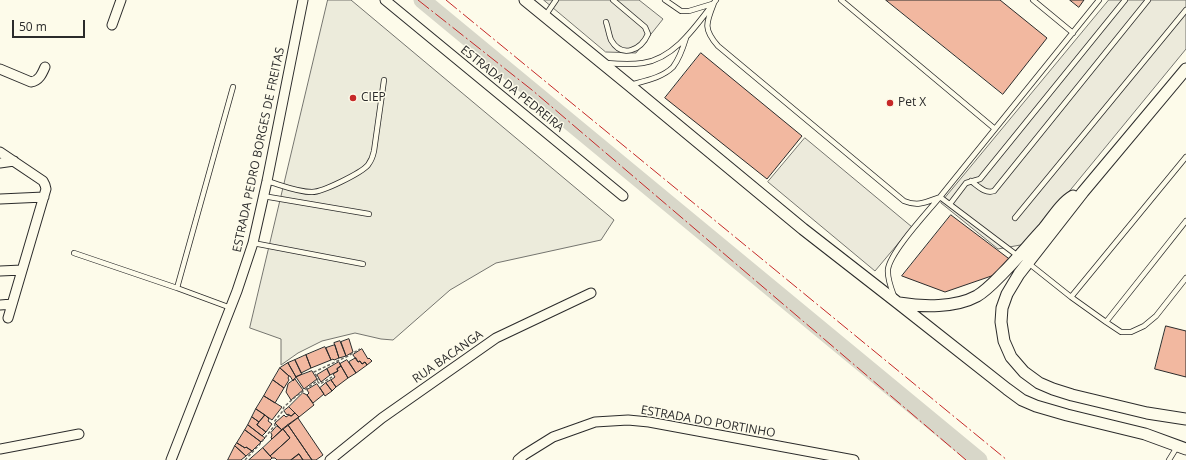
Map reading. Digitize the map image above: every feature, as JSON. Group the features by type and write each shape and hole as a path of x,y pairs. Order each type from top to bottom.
{"street":[{"path":"112,25 121,0"},
{"name":"ESTRADA PEDRO BORGES DE FREITAS","path":"170,460 237,291 253,243 267,181 303,0"},
{"name":"ESTRADA DA PEDREIRA","path":"385,0 623,196"},
{"path":"531,2 544,16 803,229 1022,400 1066,415 1145,434 1182,447"},
{"path":"0,69 31,82 39,79 45,68"},
{"path":"1186,69 1083,192 1028,263 1007,294 1002,308 1001,322 1004,341 1011,357 1024,372 1039,383 1072,395 1147,413 1186,419"},
{"path":"0,152 43,181 46,190 8,318"},
{"path":"0,162 14,161"},
{"path":"897,302 928,306 950,304 968,300 977,296 989,287 1019,256 1071,197 1083,192"},
{"path":"0,199 44,197"},
{"path":"0,271 22,270"},
{"name":"RUA BACANGA","path":"330,460 382,418 496,338 591,293"},
{"path":"0,305 12,304"},
{"name":"ESTRADA DO PORTINHO","path":"518,460 524,454 553,437 595,422 628,420 649,422 802,455 854,460"},
{"path":"0,450 79,434"}],"lane":[{"path":"544,16 556,0"},
{"path":"606,22 612,40 618,48 624,50 629,51 638,48 648,34 645,27 613,0"},
{"path":"665,0 681,11 698,9 715,2"},
{"path":"841,0 995,129"},
{"path":"1033,0 1073,33"},
{"path":"897,302 888,280 888,270 892,258 898,248 1099,0"},
{"path":"950,204 966,183 980,179 1125,0"},
{"path":"971,181 986,192 994,191 1148,0"},
{"path":"602,63 626,65 644,63 660,57 687,37 715,2"},
{"path":"715,2 708,20 707,28 711,38 718,46 898,197 912,204 919,204 940,197"},
{"path":"1015,218 1186,10"},
{"path":"629,85 665,73 673,66 687,37"},
{"path":"267,181 306,192 314,192 324,189 359,172 367,166 372,159 374,151 384,80"},
{"path":"177,288 233,87"},
{"path":"1071,297 1186,157"},
{"path":"263,196 369,214"},
{"path":"940,197 1071,297 1121,332 1131,332 1144,326 1156,316 1186,278"},
{"path":"1106,322 1186,221"},
{"path":"253,243 363,264"},
{"path":"74,253 177,288 230,308"},
{"path":"1169,460 1182,447"}],"path":[{"path":"317,381 318,379 314,372 360,349"},
{"path":"317,381 320,384 332,376"},
{"path":"245,460 275,425 274,422 284,408 295,397 317,381"}],"shaded area":[{"path":"328,0 351,0 614,220 601,240 496,263 450,290 393,340 355,333 322,341 298,353 281,365 281,339 250,328"},
{"path":"544,0 639,0 663,19 636,53 606,52"},
{"path":"1109,0 1186,0 1186,49 1026,244 998,249 941,203"},
{"path":"805,138 912,227 875,271 768,182"}],"building":[{"path":"886,0 1000,0 1047,38 1003,94"},
{"path":"1070,0 1084,0 1079,7"},
{"path":"701,53 802,136 767,179 665,98"},
{"path":"951,215 1012,261 1003,272 945,292 902,276"},
{"path":"1166,326 1186,331 1186,377 1155,369"},
{"path":"349,339 353,352 346,356 341,342"},
{"path":"340,341 346,356 339,358 334,343"},
{"path":"335,345 339,358 331,360 326,348"},
{"path":"325,347 331,360 311,368 306,355"},
{"path":"362,349 368,359 369,358 372,361 367,365 365,362 362,364 360,361 358,362 353,355"},
{"path":"306,355 311,368 301,373 295,360"},
{"path":"356,358 358,362 360,361 362,364 365,362 367,365 356,373 349,362"},
{"path":"295,360 302,374 296,377 288,363"},
{"path":"347,360 356,373 348,378 340,364"},
{"path":"339,362 341,366 337,369 338,371 330,375 327,369"},
{"path":"288,363 296,377 293,381 290,376 280,368"},
{"path":"341,366 348,378 336,387 331,380 335,377 333,374 338,371 337,369"},
{"path":"280,368 289,376 289,380 284,388 273,380"},
{"path":"327,369 330,375 321,382 317,375"},
{"path":"312,371 317,379 304,389 296,377"},
{"path":"295,379 303,390 291,400 286,392 288,384"},
{"path":"273,380 284,388 275,403 264,396"},
{"path":"331,380 336,387 332,391 326,383"},
{"path":"326,383 332,391 325,396 320,388"},
{"path":"317,384 324,394 313,403 307,395 309,393 307,390"},
{"path":"303,393 307,395 314,405 299,417 289,407"},
{"path":"264,396 282,407 272,420 256,409"},
{"path":"289,407 295,413 291,416 288,414 287,415 284,411"},
{"path":"256,409 265,415 259,422 252,417"},
{"path":"295,413 299,417 282,430 275,423 284,415 286,417"},
{"path":"265,415 269,419 268,421 272,424 266,432 257,425"},
{"path":"252,417 259,422 257,425 266,432 262,436 248,425"},
{"path":"298,418 323,455 316,460 312,460 288,425"},
{"path":"248,425 265,438 261,442 245,430"},
{"path":"288,425 312,460 303,460 299,454 291,460 277,460 270,456 290,438 283,429"},
{"path":"277,426 282,430 272,439 271,433"},
{"path":"283,429 290,438 270,456 263,448"},
{"path":"245,430 261,442 252,451 237,443"},
{"path":"237,443 252,451 246,456 235,446"},
{"path":"235,446 246,456 241,460 228,460"},
{"path":"263,448 272,458 270,460 249,460"},
{"path":"299,454 303,460 291,460"}],"waterway":[{"path":"422,0 979,460"}],"power":[{"path":"418,0 532,90 966,460"},
{"path":"446,0 1007,460"}],"place":[{"name":"CIEP","path":"353,98"},
{"name":"Pet X","path":"890,103"}]}
